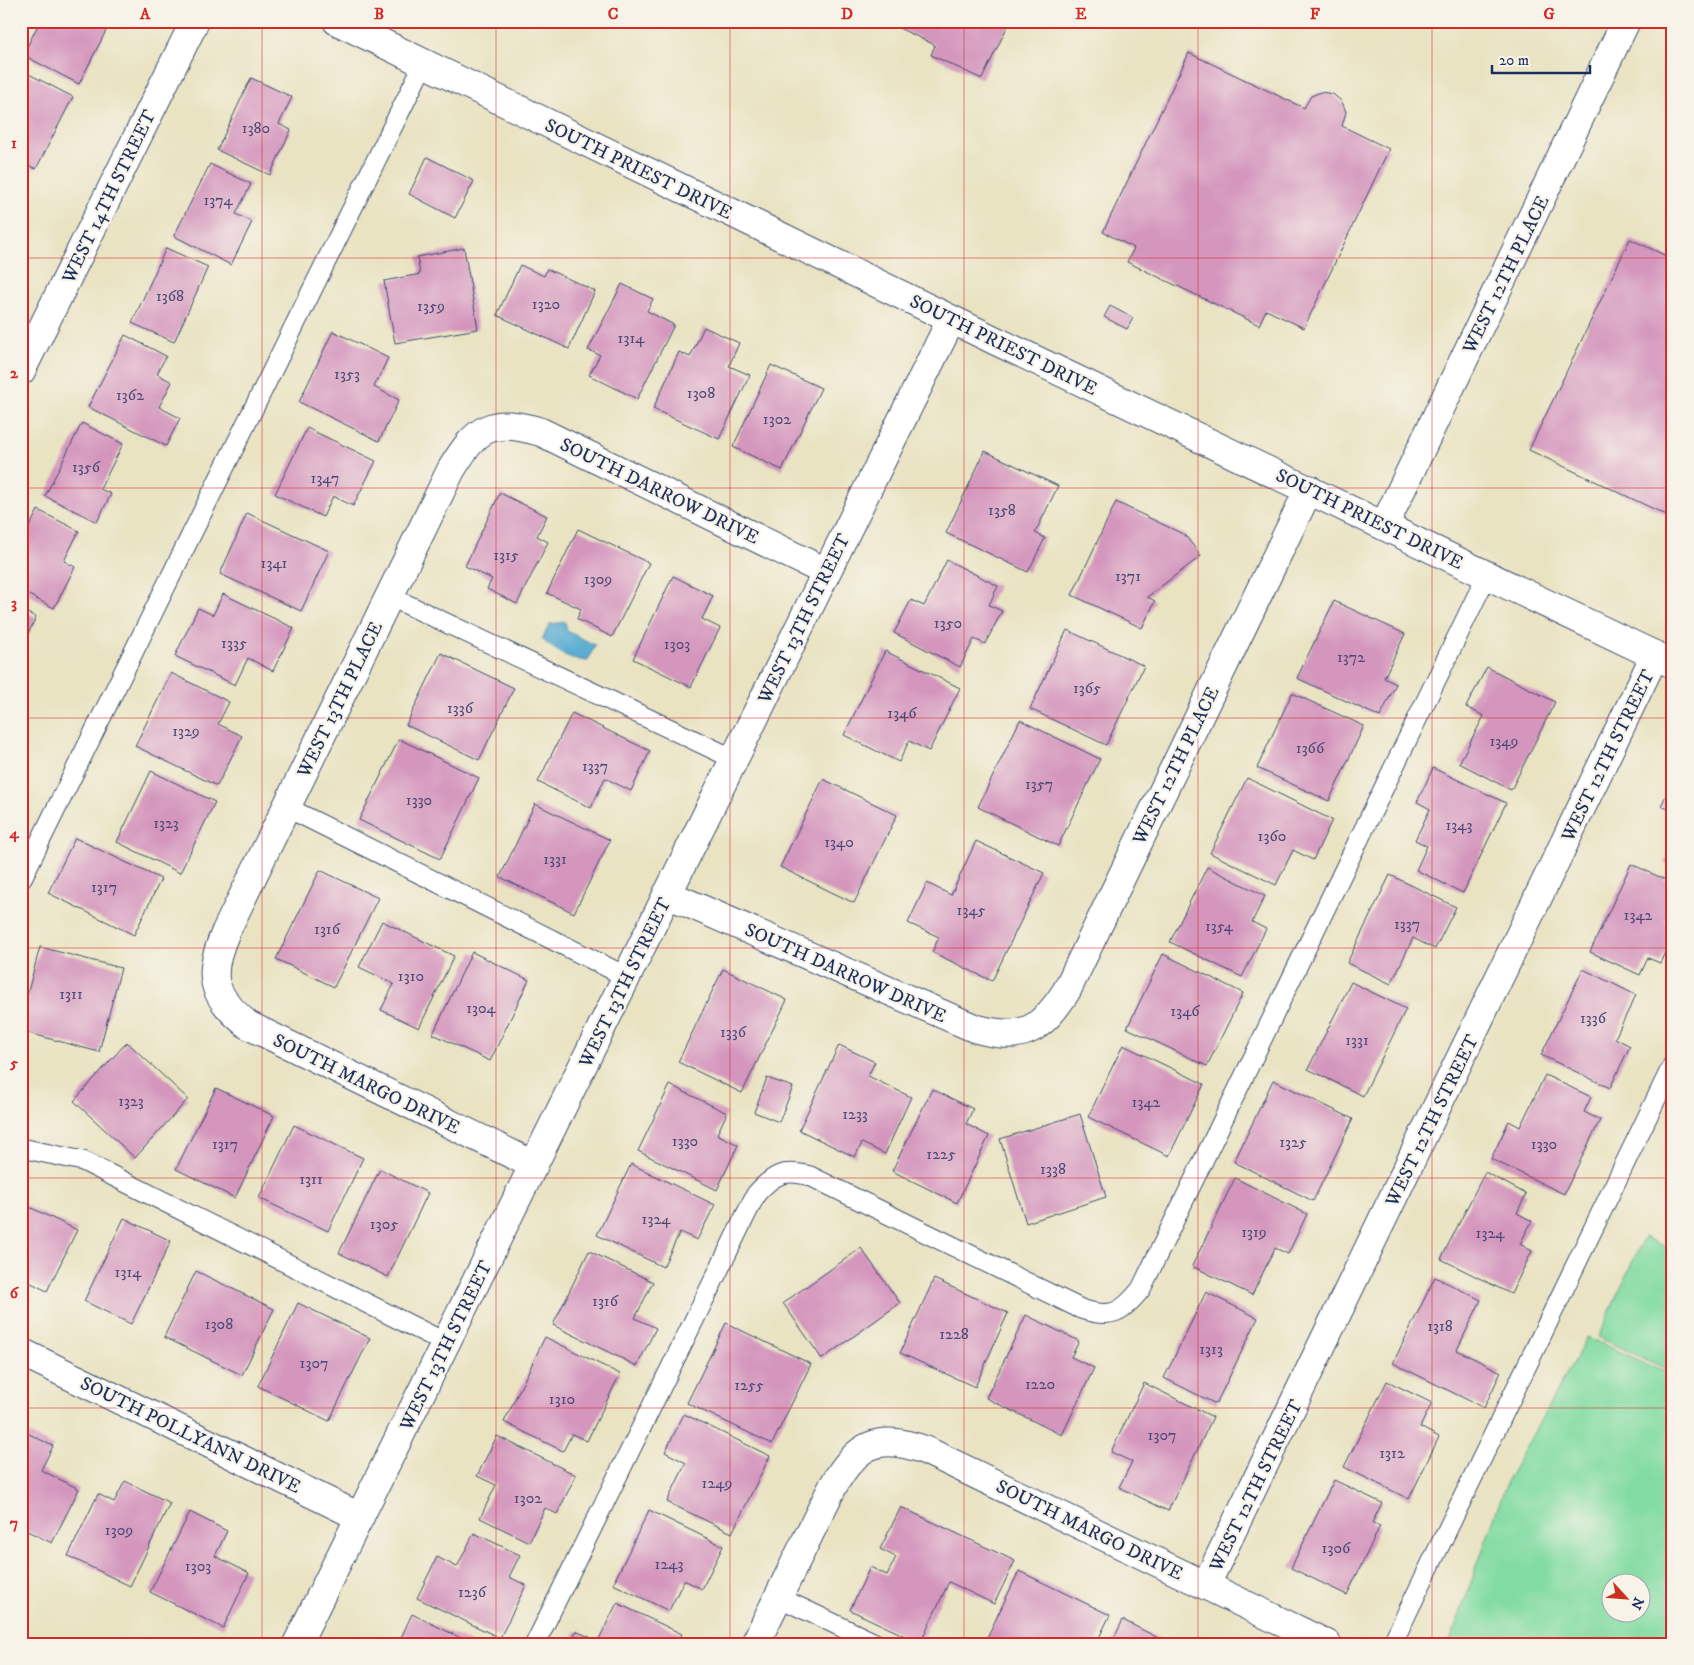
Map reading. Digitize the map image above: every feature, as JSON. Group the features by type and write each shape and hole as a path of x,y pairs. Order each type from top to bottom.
{"street":[{"name":"WEST 14TH STREET","path":"21,371 195,21"},
{"name":"SOUTH PRIEST DRIVE","path":"337,21 951,320 1664,659"},
{"name":"WEST 12TH PLACE","path":"1384,526 1626,21"},
{"name":"WEST 13TH STREET","path":"298,1644 951,320"},
{"name":"SOUTH DARROW DRIVE","path":"488,427 505,425 541,432 826,572"},
{"name":"WEST 13TH PLACE","path":"215,984 214,967 218,948 451,470 473,439 488,427"},
{"name":"WEST 12TH PLACE","path":"1028,1030 1045,1020 1067,990 1309,489"},
{"name":"WEST 12TH STREET","path":"1206,1585 1664,659"},
{"name":"SOUTH DARROW DRIVE","path":"667,894 974,1028 994,1034 1012,1034 1028,1030"},
{"name":"SOUTH MARGO DRIVE","path":"215,984 222,1000 234,1014 248,1025 534,1165"},
{"name":"SOUTH POLLYANN DRIVE","path":"21,1352 360,1517"},
{"name":"SOUTH MARGO DRIVE","path":"778,1597 844,1467 860,1450 876,1443 893,1442 911,1444 927,1451 1328,1644"},
{"path":"755,1644 778,1597"}],"lane":[{"path":"21,880 424,64"},
{"path":"535,1644 756,1194 767,1181 781,1174 794,1172 810,1176 1081,1309 1097,1314 1113,1313 1129,1305 1141,1289 1487,574"},
{"path":"390,596 734,759"},
{"path":"286,807 627,977"},
{"path":"1392,1644 1673,1064"},
{"path":"21,1148 82,1161 446,1343"},
{"path":"778,1597 877,1644"}],"green space":[{"path":"1644,1237 1673,1250 1673,1372 1598,1337"},
{"path":"1587,1337 1673,1375 1673,1644 1449,1644 1508,1479"}],"water":[{"path":"565,622 567,631 595,645 588,661 575,659 563,654 542,639 550,624"}],"building":[{"path":"40,21 111,21 79,84 23,55"},
{"path":"884,21 1010,21 982,79 931,55 935,45"},
{"path":"1189,53 1304,108 1311,96 1321,92 1333,94 1342,102 1346,112 1342,126 1389,149 1304,328 1266,310 1259,325 1127,262 1134,248 1103,232"},
{"path":"21,70 73,97 36,169 21,162"},
{"path":"251,78 292,97 279,124 291,130 270,175 217,150"},
{"path":"427,157 474,181 455,218 409,194"},
{"path":"210,164 251,184 236,214 252,222 231,265 174,236"},
{"path":"21,177 30,182 21,200"},
{"path":"1630,239 1673,259 1673,518 1529,450"},
{"path":"166,248 208,267 174,342 132,323"},
{"path":"464,248 478,329 395,343 384,281 420,274 417,257"},
{"path":"520,265 544,276 547,269 595,291 569,349 497,315"},
{"path":"622,284 653,299 647,311 674,325 637,399 589,375 600,355 588,350"},
{"path":"1110,306 1133,318 1127,329 1104,317"},
{"path":"704,327 739,343 729,366 750,375 719,439 653,409 679,352 690,357"},
{"path":"333,331 388,358 374,387 399,400 379,441 299,402"},
{"path":"125,335 166,356 157,374 172,382 159,407 180,418 166,446 88,407"},
{"path":"771,365 821,388 782,470 733,447"},
{"path":"82,423 123,444 100,489 111,494 97,522 45,496"},
{"path":"307,428 376,461 353,506 333,496 323,517 275,494"},
{"path":"985,451 1058,486 1035,533 1045,538 1028,572 946,533"},
{"path":"500,493 547,516 537,536 548,542 517,604 487,589 492,579 465,566"},
{"path":"1116,502 1185,535 1201,556 1147,597 1155,601 1142,628 1072,595"},
{"path":"38,510 79,531 64,561 75,567 54,608 21,591 21,543"},
{"path":"247,513 329,551 301,611 220,574"},
{"path":"578,529 649,563 612,637 577,619 581,609 547,593"},
{"path":"947,560 998,586 989,605 1002,611 985,644 974,639 960,667 894,633 911,600 924,606"},
{"path":"673,576 713,596 702,619 720,628 691,687 633,659"},
{"path":"223,594 294,628 273,671 248,658 235,685 175,656 198,608 213,615"},
{"path":"1334,601 1405,634 1384,678 1396,684 1380,717 1297,678"},
{"path":"21,610 36,617 21,649"},
{"path":"1067,630 1144,666 1106,745 1030,709"},
{"path":"885,651 960,688 929,751 909,741 899,762 844,735"},
{"path":"441,653 514,688 479,760 406,725"},
{"path":"1487,667 1555,702 1511,790 1459,763 1484,716 1466,707"},
{"path":"171,673 229,702 218,724 242,736 217,786 135,746"},
{"path":"1292,693 1364,726 1329,801 1257,768"},
{"path":"572,713 650,751 631,791 605,778 591,808 538,782"},
{"path":"1020,720 1100,759 1058,846 978,807"},
{"path":"399,739 479,778 440,859 359,820"},
{"path":"1433,768 1506,803 1463,893 1416,870 1427,846 1415,840 1430,809 1417,802"},
{"path":"151,771 215,802 180,873 117,842"},
{"path":"1247,778 1332,820 1313,860 1293,850 1276,885 1210,853"},
{"path":"823,779 897,815 854,903 780,867"},
{"path":"1673,781 1673,811 1661,806"},
{"path":"535,804 610,840 574,913 500,877"},
{"path":"75,838 161,879 134,935 48,893"},
{"path":"976,841 1044,873 992,981 932,952 939,937 908,923 927,883 951,895"},
{"path":"1673,843 1673,867 1664,863"},
{"path":"1631,864 1673,883 1673,906 1665,922 1673,925 1673,935 1660,963 1648,958 1640,975 1590,952"},
{"path":"1207,867 1265,896 1252,922 1266,929 1242,977 1170,942"},
{"path":"320,870 378,898 334,987 276,959"},
{"path":"1390,875 1456,907 1435,949 1413,938 1391,984 1347,963"},
{"path":"382,921 454,956 419,1028 381,1010 394,984 359,967"},
{"path":"40,947 121,968 99,1052 21,1031 21,1017"},
{"path":"472,952 529,980 490,1061 433,1034"},
{"path":"1163,954 1243,993 1207,1066 1127,1028"},
{"path":"723,969 787,1000 742,1093 678,1062"},
{"path":"1583,969 1636,995 1615,1038 1630,1046 1610,1088 1541,1055"},
{"path":"1351,982 1406,1009 1363,1096 1308,1069"},
{"path":"127,1042 188,1099 135,1158 74,1101"},
{"path":"839,1045 875,1062 868,1076 911,1097 885,1154 862,1143 855,1157 799,1130"},
{"path":"1123,1045 1204,1084 1169,1156 1088,1117"},
{"path":"1545,1075 1591,1097 1584,1112 1600,1120 1564,1194 1491,1159 1509,1121 1520,1127"},
{"path":"767,1078 793,1087 779,1122 754,1112"},
{"path":"1273,1080 1353,1119 1313,1201 1234,1162"},
{"path":"670,1085 727,1113 717,1134 738,1145 717,1190 638,1151"},
{"path":"216,1088 274,1116 235,1198 176,1169"},
{"path":"932,1089 973,1109 966,1124 989,1136 957,1203 892,1171"},
{"path":"1080,1114 1106,1197 1026,1223 1000,1139"},
{"path":"294,1125 363,1158 328,1231 259,1198"},
{"path":"631,1164 715,1205 697,1240 680,1232 663,1267 597,1235"},
{"path":"380,1169 428,1193 388,1277 339,1253"},
{"path":"1485,1172 1526,1194 1517,1213 1532,1221 1520,1244 1532,1251 1511,1294 1441,1259"},
{"path":"1235,1178 1307,1214 1288,1254 1275,1248 1252,1295 1192,1266"},
{"path":"21,1203 77,1230 47,1291 21,1278"},
{"path":"124,1218 171,1241 131,1324 84,1301"},
{"path":"861,1248 900,1303 822,1359 783,1303"},
{"path":"589,1251 653,1282 635,1318 656,1328 637,1366 553,1325"},
{"path":"196,1271 274,1309 242,1375 164,1337"},
{"path":"1435,1277 1481,1300 1457,1350 1501,1372 1484,1408 1393,1363"},
{"path":"934,1279 1008,1313 975,1387 900,1353"},
{"path":"1206,1292 1258,1318 1216,1404 1164,1378"},
{"path":"298,1303 370,1338 329,1421 258,1386"},
{"path":"1026,1315 1079,1341 1071,1357 1094,1368 1062,1435 986,1398"},
{"path":"726,1323 811,1364 772,1444 687,1403"},
{"path":"545,1337 620,1374 587,1441 572,1434 563,1451 504,1422"},
{"path":"1387,1381 1432,1403 1420,1427 1439,1437 1409,1499 1344,1467"},
{"path":"1144,1383 1213,1417 1168,1511 1119,1487 1132,1462 1111,1452"},
{"path":"684,1414 770,1456 732,1533 667,1502 686,1463 665,1452"},
{"path":"21,1430 53,1446 41,1470 79,1489 52,1543 21,1528"},
{"path":"497,1436 576,1475 557,1514 545,1508 529,1542 480,1518 496,1485 477,1476"},
{"path":"1334,1480 1382,1503 1372,1523 1380,1526 1347,1595 1291,1568"},
{"path":"125,1481 170,1503 130,1586 68,1556 98,1494 114,1502"},
{"path":"901,1507 1015,1561 994,1604 949,1582 920,1643 850,1610 870,1567 887,1575 896,1557 880,1549"},
{"path":"649,1510 723,1546 702,1589 684,1580 669,1611 613,1584"},
{"path":"190,1512 227,1531 215,1556 249,1573 223,1628 150,1592"},
{"path":"474,1533 520,1555 509,1577 526,1585 500,1638 417,1598 437,1557 457,1567"},
{"path":"1019,1571 1110,1615 1096,1644 984,1644"},
{"path":"617,1603 682,1634 677,1644 570,1644 576,1631 598,1641"},
{"path":"412,1614 473,1644 398,1644"},
{"path":"1123,1620 1170,1644 1111,1644"}]}
